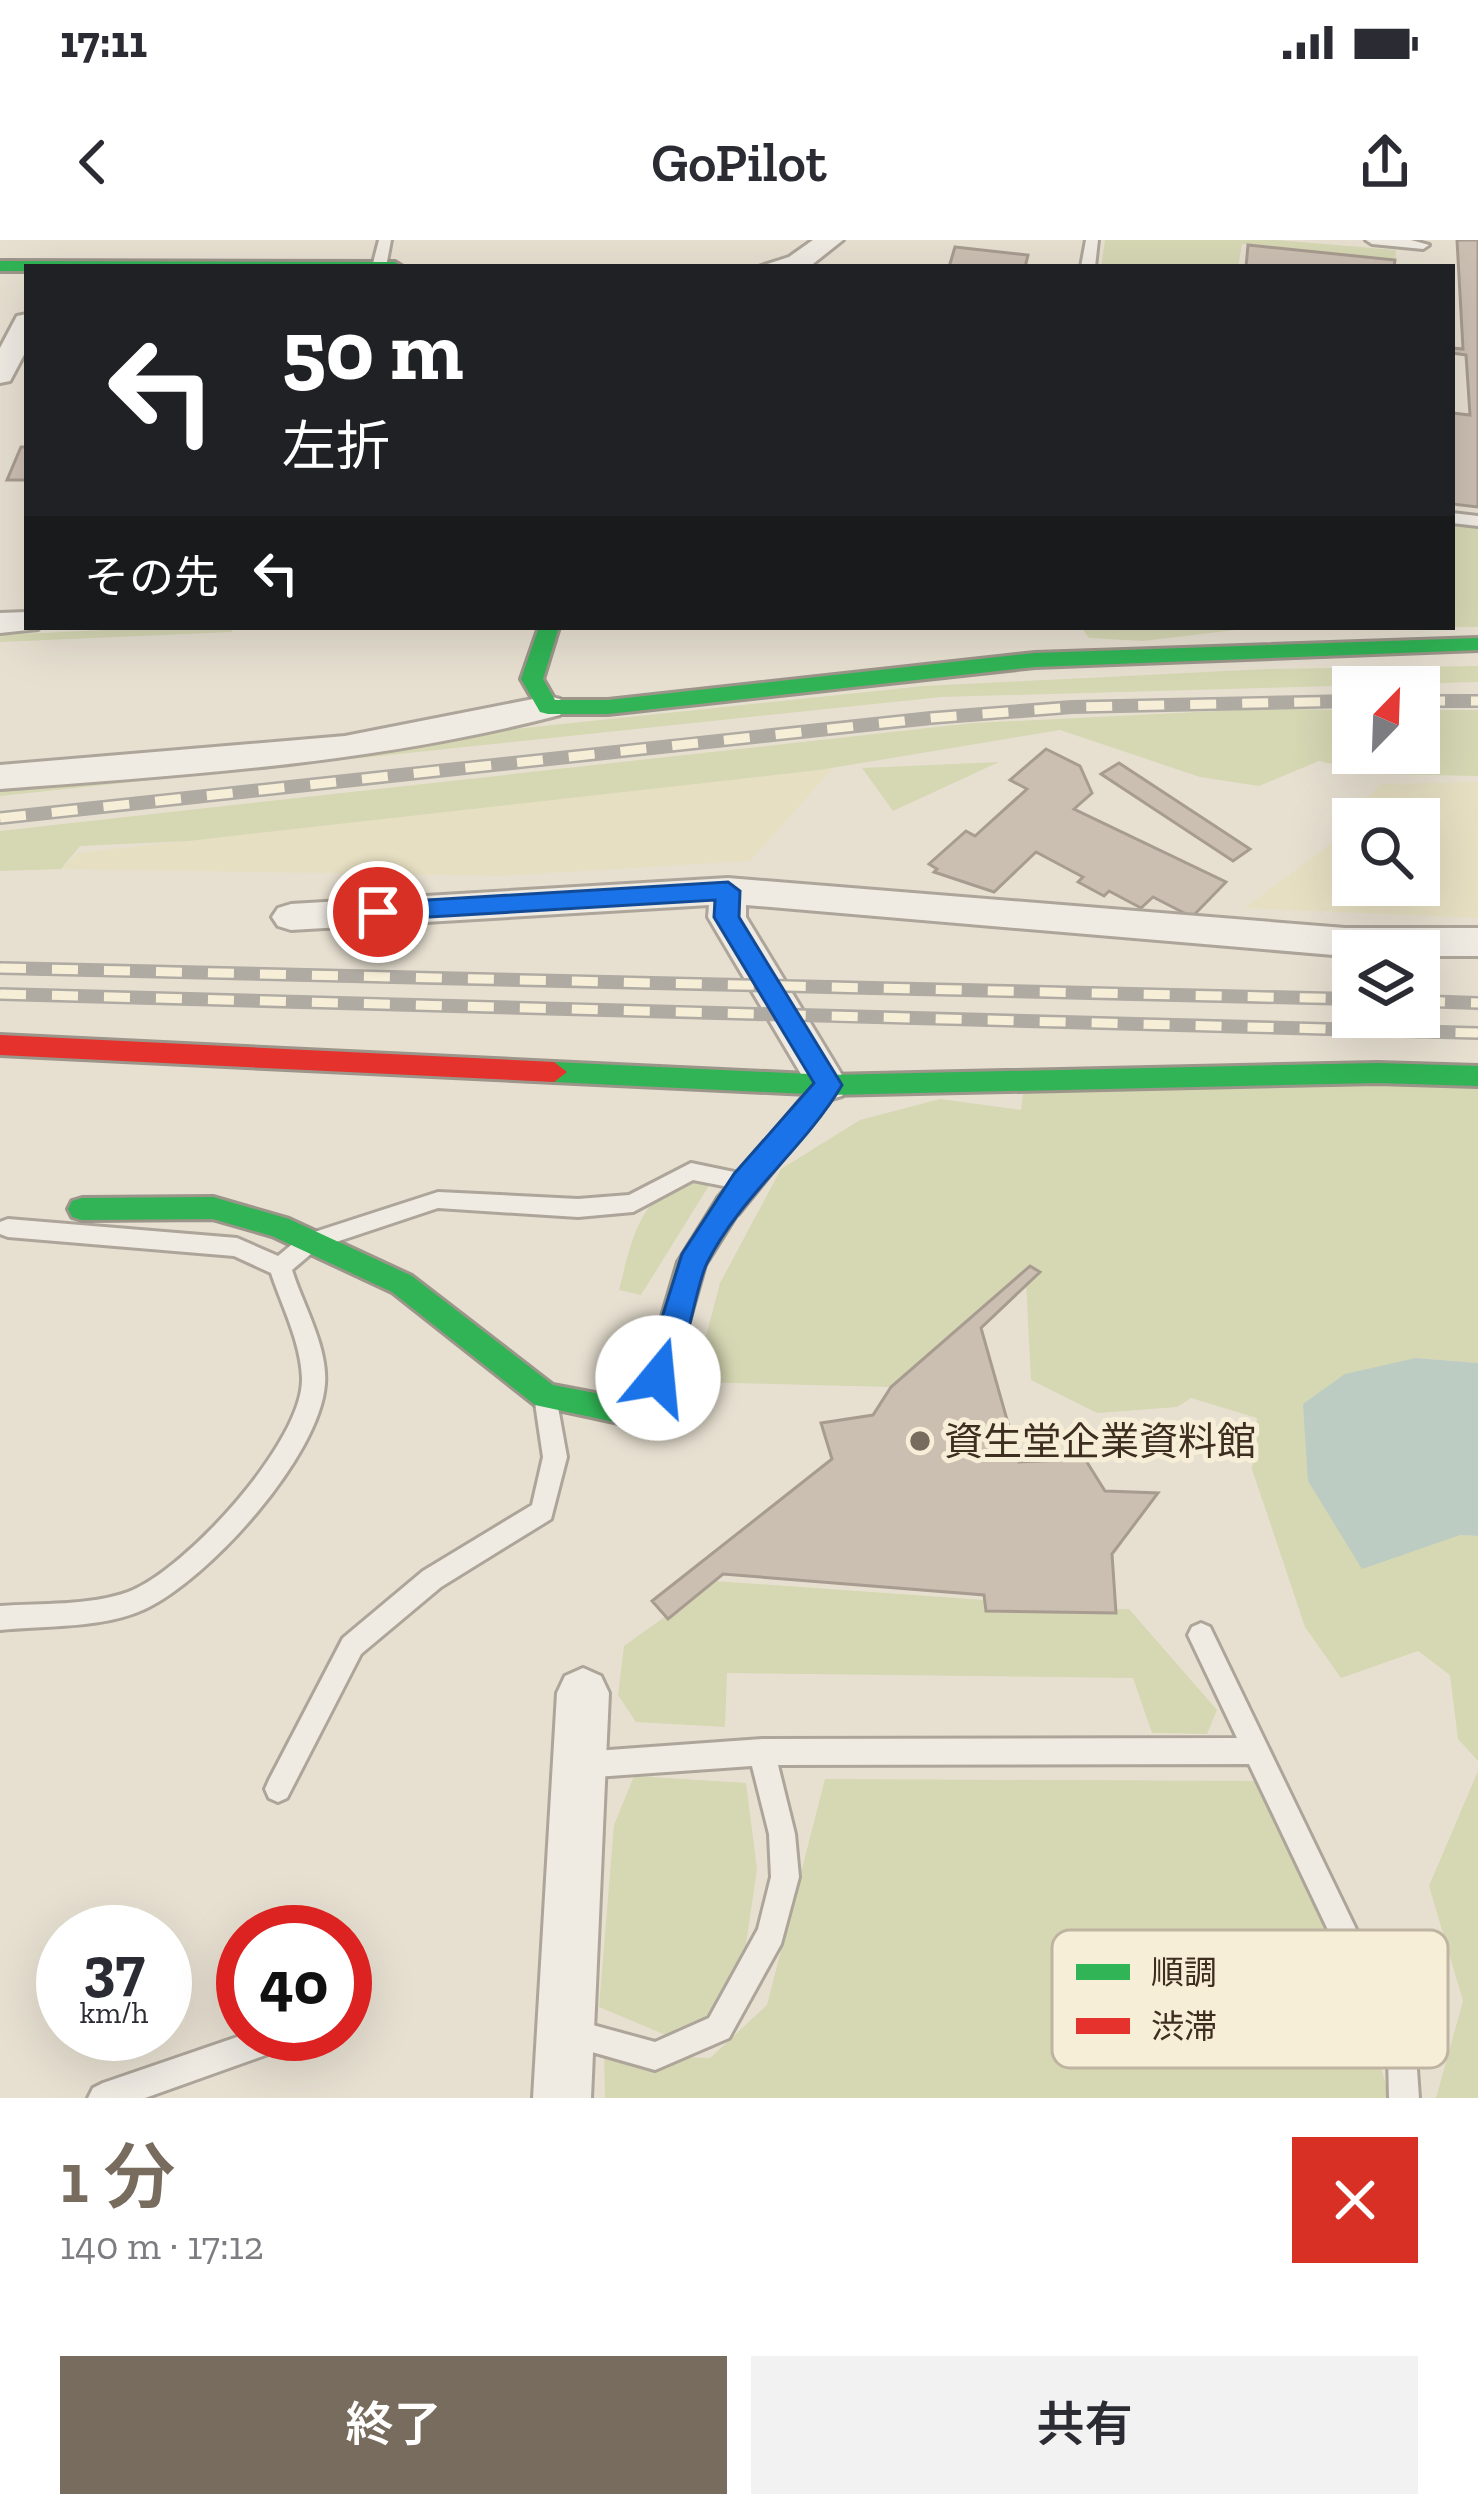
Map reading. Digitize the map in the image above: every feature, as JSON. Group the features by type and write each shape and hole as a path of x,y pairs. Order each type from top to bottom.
{"street":[{"path":"796,264 830,240"},
{"path":"0,378 24,328"},
{"path":"548,630 532,679 548,707"},
{"path":"0,777 169,765 444,732 548,707 608,707 1035,660 1478,644"},
{"path":"728,891 727,917 829,1085"},
{"path":"291,917 728,891 1322,940 1478,942"},
{"path":"0,1045 829,1085 1354,1073 1478,1076"},
{"path":"82,1208 214,1208 310,1242 402,1284 545,1396 647,1416 692,1262 744,1182 829,1085"},
{"path":"562,2098 583,1693"}],"lane":[{"path":"1372,240 1423,245"},
{"path":"280,1267 310,1242 438,1200 578,1208 633,1203 691,1171 744,1182"},
{"path":"0,1618 136,1601 196,1560 272,1478 296,1437 314,1384 280,1267 237,1247 8,1228"},
{"path":"278,1789 352,1646 432,1579 543,1511 555,1457 545,1396"},
{"path":"1201,1635 1343,1930"},
{"path":"580,1765 762,1752 1258,1751"},
{"path":"562,2030 655,2056 719,2028 771,1934 785,1877 782,1834 762,1752"},
{"path":"103,2098 216,2059"},
{"path":"1403,2068 1404,2098"}],"shaded area":[{"path":"833,768 750,861 501,876 61,869 78,853"},
{"path":"1478,782 1478,918 1244,908 1332,842 1332,906 1440,906 1440,798 1368,798 1380,784"},
{"path":"1416,1358 1478,1363 1478,1536 1460,1535 1362,1569 1308,1481 1303,1404 1345,1374"}],"green space":[{"path":"1105,240 1276,240 1396,250 1395,260 1242,244 1239,264 1101,264"},
{"path":"1455,526 1478,527 1478,627 1455,627"},
{"path":"105,630 232,630 0,642 0,635"},
{"path":"1083,630 1236,630 1143,641 1089,638"},
{"path":"1478,666 1478,682 1440,683 1440,667"},
{"path":"1332,668 1332,686 941,697 0,796 0,783 924,686"},
{"path":"1332,710 1332,764 1319,761 1259,786 1200,777 1060,730 819,770 188,841 80,846 61,869 0,871 0,831 973,723"},
{"path":"1440,710 1478,710 1478,776 1378,774 1440,774"},
{"path":"999,762 893,811 862,768"},
{"path":"1478,1079 1478,1363 1416,1358 1460,1535 1478,1536 1478,1761 1458,1739 1450,1675 1418,1651 1341,1678 1305,1627 1252,1469 1257,1418 1191,1398 1177,1407 1097,1413 1031,1380 1026,1282 1030,1266 891,1387 694,1382 720,1283 781,1169 860,1120 940,1099 1021,1110 1024,1087"},
{"path":"715,1176 641,1295 619,1290 630,1247 646,1212 671,1188"},
{"path":"715,1581 985,1600 987,1611 1129,1609 1217,1710 1207,1734 1152,1733 1133,1678 727,1673 725,1727 636,1722 618,1695 624,1646"},
{"path":"1478,1771 1478,2098 1436,2098 1463,2001 1448,1950 1448,1930 1442,1930 1429,1886"},
{"path":"634,1776 746,1783 757,1869 743,1965 700,2028 668,2036 599,2007 614,1825"},
{"path":"825,1779 1262,1781 1340,1930 1052,1930 1052,2068 1381,2068 1390,2098 605,2098 604,2054 710,2058 767,2005"}],"building":[{"path":"1457,240 1478,240 1478,507 1455,504 1455,413 1470,415 1466,355 1455,353 1455,348 1463,349"},
{"path":"1248,245 1395,260 1394,264 1246,264"},
{"path":"955,247 1028,255 1026,264 950,264"},
{"path":"21,447 24,447 24,480 7,480"},
{"path":"1046,749 1080,766 1092,793 1074,809 1226,882 1192,917 1153,897 1141,908 1109,891 1104,896 1078,882 1083,877 1036,852 994,892 934,872 937,869 929,864 966,831 975,836 1027,789 1010,780"},
{"path":"1119,763 1250,849 1233,861 1101,774"},
{"name":"資生堂企業資料館","path":"1030,1266 1040,1272 981,1328 1019,1462 1085,1459 1105,1491 1158,1493 1112,1554 1116,1613 986,1611 984,1595 723,1574 668,1619 652,1601 832,1459 821,1423 873,1415 891,1387"}],"railway":[{"path":"0,818 931,718 1072,707 1332,701"},
{"path":"1440,701 1478,701"},
{"path":"0,968 1332,999"},
{"path":"0,994 1478,1033"},
{"path":"1440,1002 1478,1003"}],"traffic: fast":[{"path":"0,266 24,266"},
{"path":"548,630 532,679 548,707 608,707 1035,660 1478,644"},
{"path":"554,1072 828,1085 1377,1073 1478,1076"},
{"path":"82,1209 213,1208 279,1227 402,1284 545,1396 647,1416 692,1262 728,1206"}],"traffic: jam":[{"path":"0,1045 554,1072"},
{"path":"728,1206 828,1085"}],"place":[{"name":"資生堂企業資料館","path":"920,1441"}],"route":[{"path":"378,912 728,891 727,917 829,1085 744,1182 692,1262 658,1378"}]}
